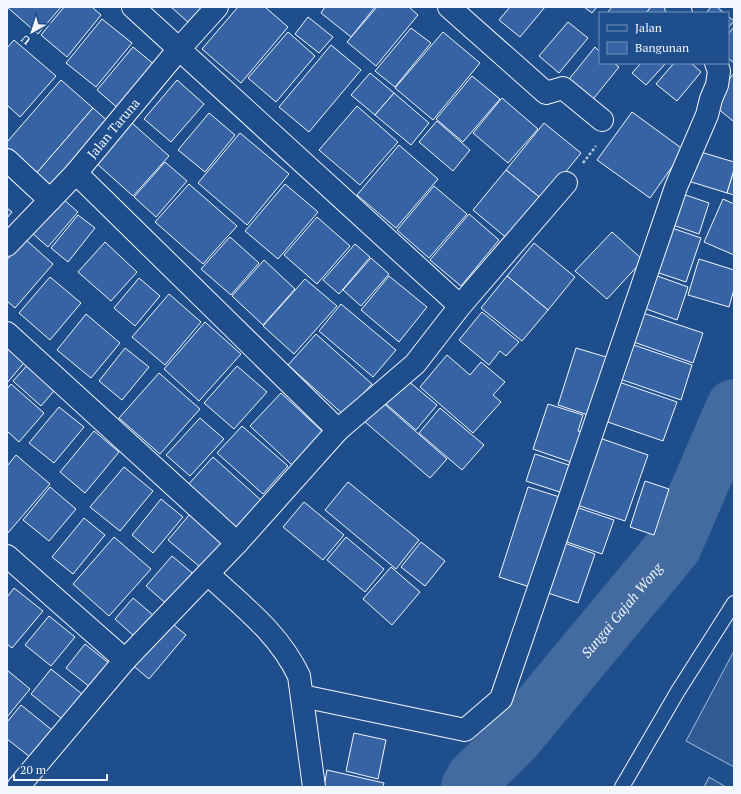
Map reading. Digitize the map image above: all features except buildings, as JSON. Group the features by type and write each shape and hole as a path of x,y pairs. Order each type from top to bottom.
{"street":[{"path":"133,7 460,306"},
{"name":"Jalan Taruna","path":"7,246 76,173 179,49 217,7"},
{"path":"450,7 546,93 563,88 602,120"},
{"path":"302,696 465,730 501,699 676,187 707,115 711,99 717,85 719,71 716,64"},
{"path":"7,160 50,200"},
{"path":"76,173 338,430"},
{"path":"15,783 125,660 237,543 338,430 415,364 460,306 566,182"},
{"path":"7,333 237,543"},
{"path":"7,556 125,660"},
{"path":"208,574 270,631 281,644 299,676 314,787"}],"lane":[{"path":"622,787 678,691 734,603"}],"path":[{"path":"566,182 593,152 603,134 602,120"}],"shaded area":[{"path":"734,651 734,767 686,741"},
{"path":"709,777 726,787 704,787"}],"waterway":[{"name":"Sungai Gajah Wong","path":"469,787 474,778 513,740 674,546 734,407"}]}
